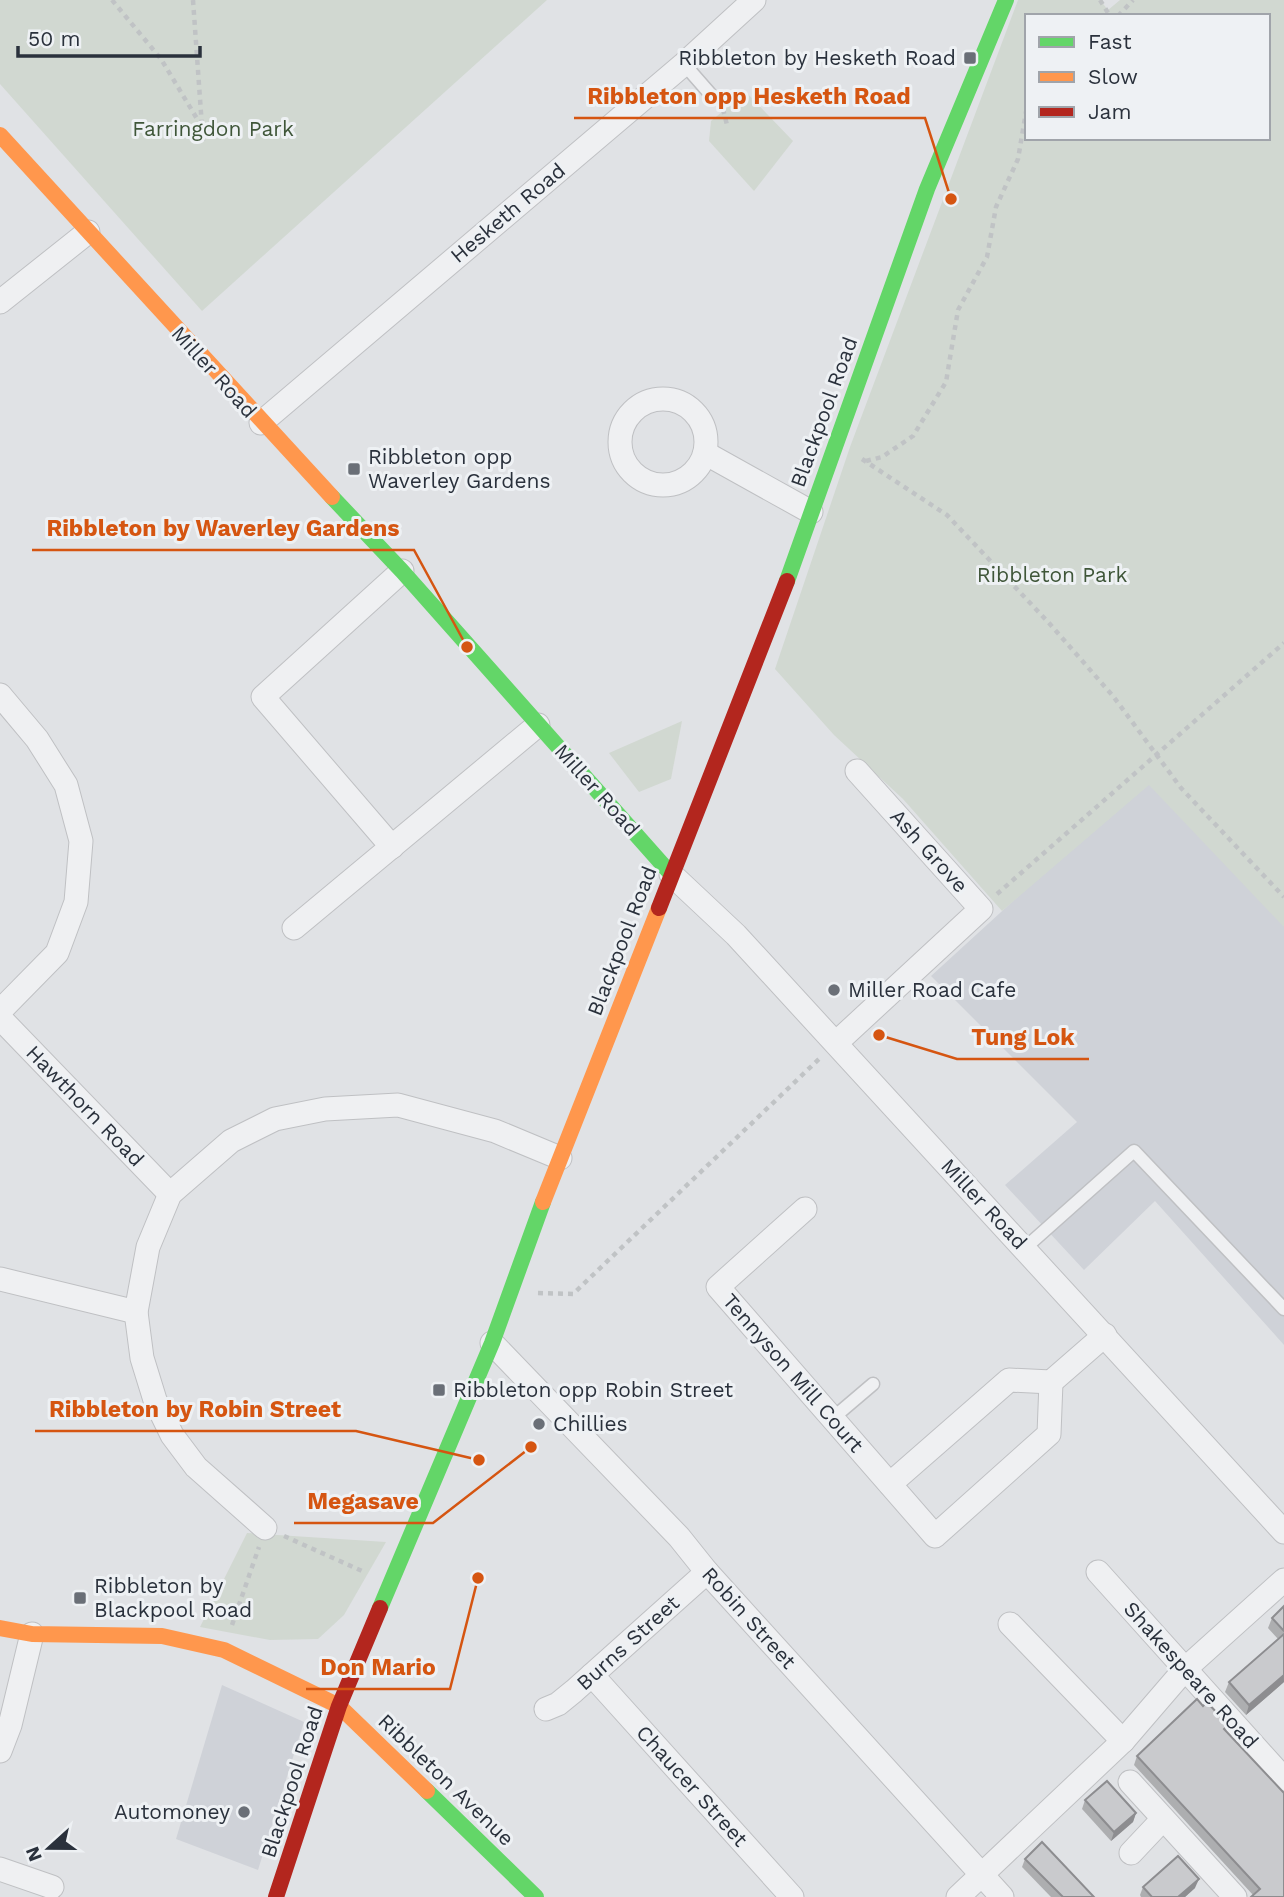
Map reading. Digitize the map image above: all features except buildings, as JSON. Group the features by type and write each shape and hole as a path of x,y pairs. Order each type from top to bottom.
{"main road":[{"name":"Blackpool Road","path":"276,1897 339,1706 492,1343 508,1292 560,1158 762,650 927,189 1006,0"},
{"name":"Miller Road","path":"0,135 261,423 402,571 671,874"},
{"name":"Ribbleton Avenue","path":"0,1628 32,1634 162,1636 224,1650 339,1706 536,1897"}],"street":[{"name":"Hesketh Road","path":"261,423 684,64 754,0"},
{"path":"0,302 88,232"},
{"path":"705,453 811,512"},
{"path":"391,847 263,697 402,571"},
{"path":"0,695 37,739 66,785 81,841 76,902 57,953 0,1012"},
{"path":"294,928 538,724"},
{"name":"Ash Grove","path":"836,1043 981,909 857,771"},
{"name":"Miller Road","path":"671,874 736,936 836,1043 1284,1532"},
{"name":"Hawthorn Road","path":"0,1018 170,1194"},
{"path":"265,1528 197,1467 172,1435 155,1400 142,1358 136,1312 148,1247 170,1194 231,1141 275,1119 325,1109 398,1105 495,1131 560,1158"},
{"name":"Tennyson Mill Court","path":"805,1209 718,1287 935,1536 1049,1434 1051,1382"},
{"path":"0,1279 136,1312"},
{"path":"890,1484 1009,1380 1051,1382 1105,1335"},
{"name":"Robin Street","path":"492,1343 679,1536 707,1572 1002,1897"},
{"name":"Burns Street","path":"546,1709 558,1704 707,1572"},
{"name":"Shakespeare Road","path":"1098,1572 1284,1779"},
{"path":"958,1897 1123,1741 1185,1669 1284,1580"},
{"path":"1010,1624 1123,1741"},
{"path":"0,1751 10,1725 32,1634"},
{"name":"Chaucer Street","path":"592,1675 792,1897"},
{"path":"1130,1782 1235,1897"},
{"path":"1131,1853 1163,1819"},
{"path":"0,1869 52,1887"}],"lane":[{"path":"684,64 712,96"},
{"path":"1025,1248 1134,1151 1284,1309"},
{"path":"833,1418 873,1384"}],"path":[{"path":"111,0 161,59 202,127"},
{"path":"193,0 203,141"},
{"path":"1120,14 1133,0"},
{"path":"865,462 882,457 913,436 946,382 958,310 987,257 996,207 1018,159 1025,118"},
{"path":"858,454 865,462 947,515 1049,623 1112,696 1181,788 1284,897"},
{"path":"981,909 1155,753 1284,643"},
{"path":"508,1292 573,1294 836,1043"},
{"path":"224,1650 265,1528 389,1583"}],"shaded area":[{"path":"1152,774 1284,918 1284,1345 1155,1201 1084,1270 1005,1185 1077,1122 931,976"},
{"path":"222,1685 304,1722 258,1870 176,1839"}],"green space":[{"name":"Farringdon Park","path":"0,0 547,0 202,311 0,84"},
{"name":"Ribbleton Park","path":"1018,0 1100,0 1108,10 1120,0 1284,0 1284,927 1149,785 1002,911 903,799 834,735 775,669 850,447"},
{"path":"746,92 793,141 754,191 709,141 711,121"},
{"path":"682,721 671,779 639,792 609,753"},
{"path":"247,1533 386,1542 344,1615 318,1639 270,1640 200,1627"}],"traffic: fast":[{"path":"787,581 927,189 1006,0"},
{"path":"332,497 402,571 671,874"},
{"path":"380,1608 492,1343 543,1202"},
{"path":"427,1791 536,1897"}],"traffic: slow":[{"path":"0,135 332,497"},
{"path":"543,1202 659,908"},
{"path":"0,1628 32,1634 162,1636 224,1650 339,1706 427,1791"}],"traffic: jam":[{"path":"659,908 787,581"},
{"path":"276,1897 339,1706 380,1608"}],"place":[{"name":"Ribbleton by Hesketh Road","path":"970,58"},
{"name":"Ribbleton opp Hesketh Road","path":"951,199"},
{"name":"Ribbleton opp Waverley Gardens","path":"354,469"},
{"name":"Ribbleton by Waverley Gardens","path":"467,647"},
{"name":"Miller Road Cafe","path":"834,990"},
{"name":"Tung Lok","path":"879,1035"},
{"name":"Ribbleton opp Robin Street","path":"439,1390"},
{"name":"Chillies","path":"539,1424"},
{"name":"Megasave","path":"531,1447"},
{"name":"Ribbleton by Robin Street","path":"479,1460"},
{"name":"Don Mario","path":"478,1578"},
{"name":"Ribbleton by Blackpool Road","path":"80,1598"},
{"name":"Automoney","path":"244,1812"}]}
